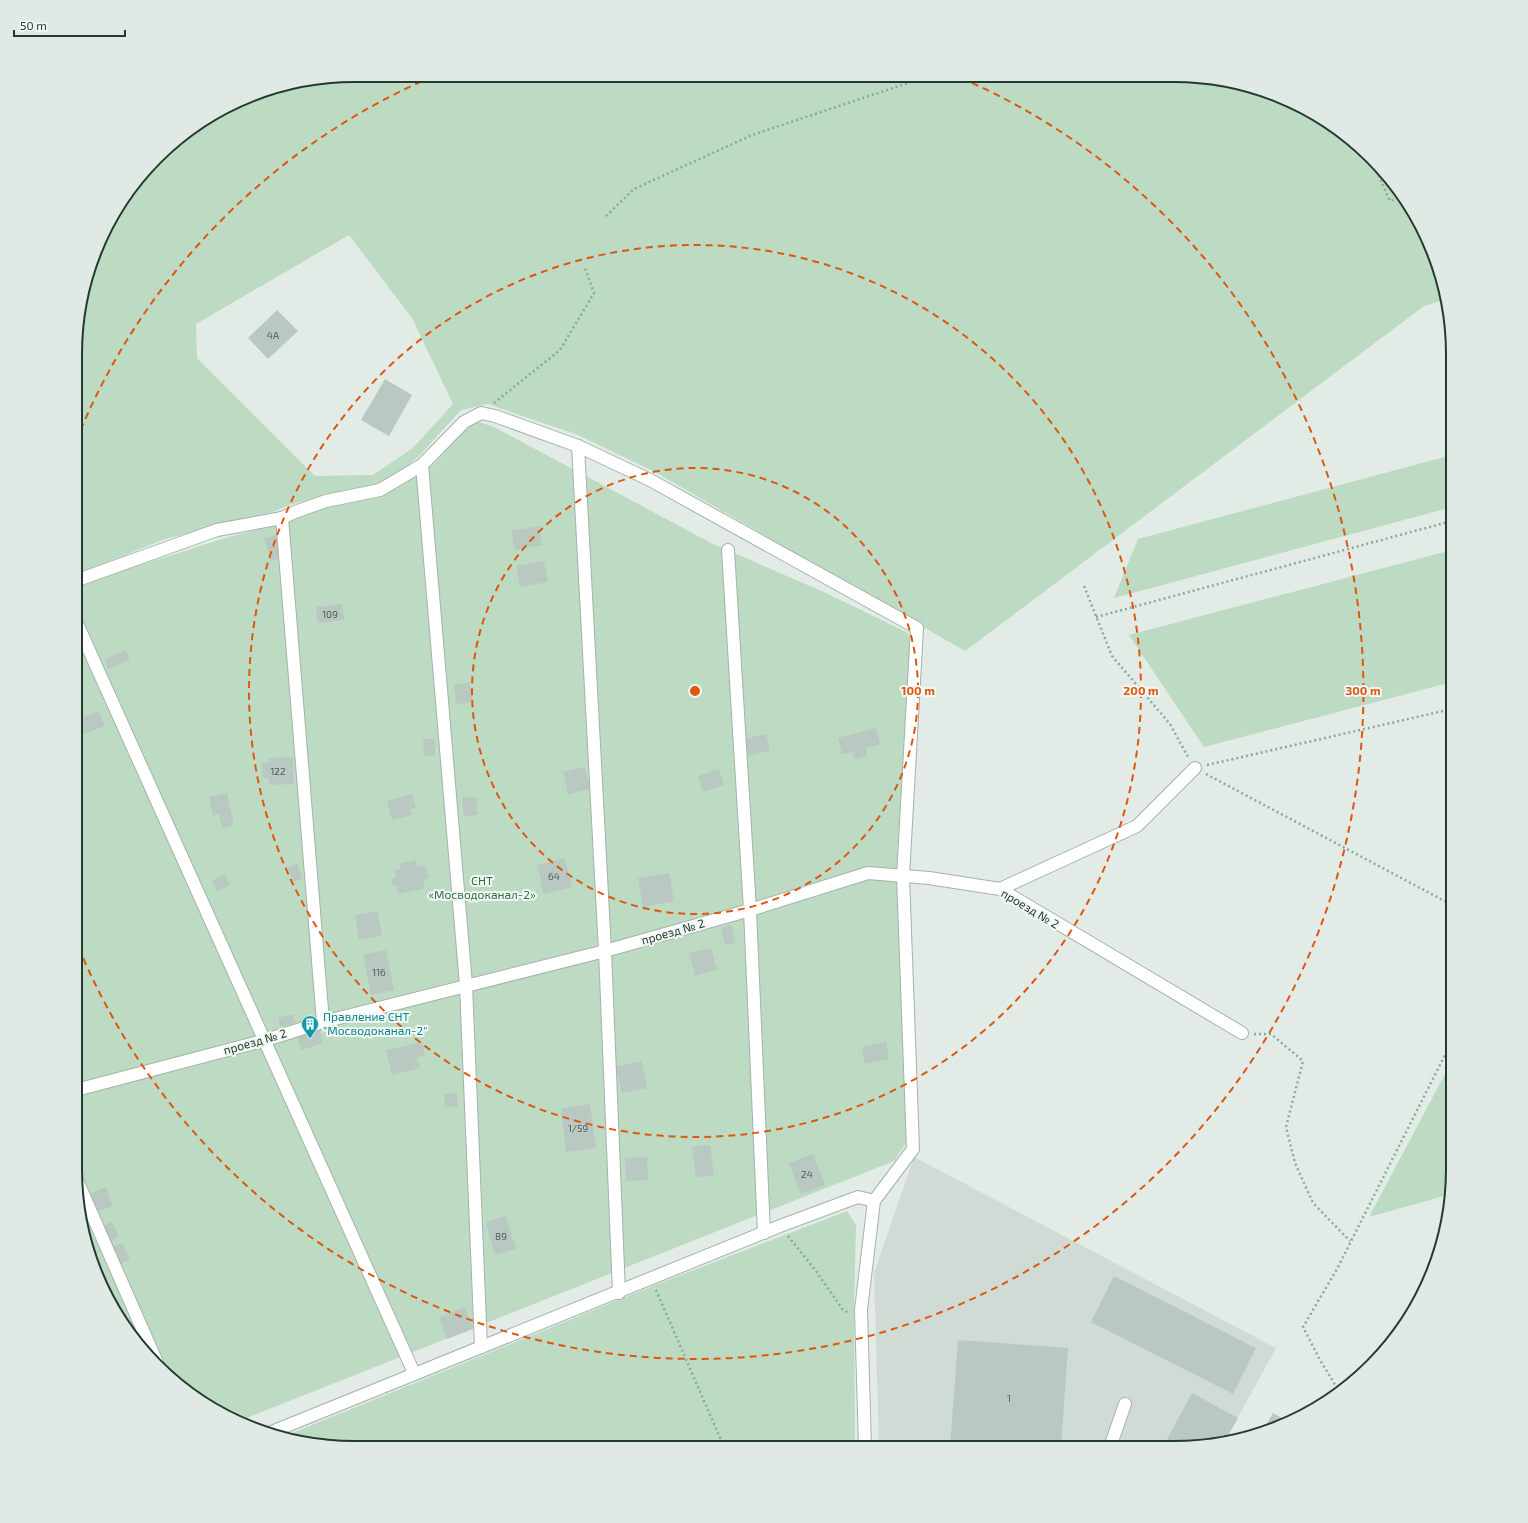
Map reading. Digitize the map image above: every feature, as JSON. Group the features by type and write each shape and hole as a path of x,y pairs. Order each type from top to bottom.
{"street":[{"path":"82,578 217,530 282,518 326,501 380,490 422,465 464,422 481,413 495,416 578,446 650,480 917,628 903,876 913,1149 874,1201 861,1317 865,1441"},
{"path":"578,446 605,952 620,1293"},
{"path":"422,465 466,985 481,1347"},
{"path":"282,518 323,1022"},
{"path":"728,550 750,910 764,1233"},
{"path":"82,634 266,1040 414,1373"},
{"path":"1000,889 1137,826 1195,768"},
{"name":"проезд № 2","path":"82,1088 266,1040 323,1022 466,985 605,952 750,910 868,873 929,878 1000,889 1242,1033"},
{"path":"83,1195 152,1351"},
{"path":"276,1430 414,1373 620,1293 780,1226 858,1197 874,1201"},
{"path":"1112,1441 1125,1404"}],"path":[{"path":"606,216 634,189 752,135 911,82"},
{"path":"1378,174 1390,201 1397,198"},
{"path":"481,413 560,350 594,292 585,268"},
{"path":"1096,617 1446,523"},
{"path":"1084,586 1112,656 1170,724 1195,768 1446,902"},
{"path":"1195,768 1446,710"},
{"path":"1242,1033 1271,1034 1303,1061 1286,1127 1295,1163 1313,1204 1350,1241"},
{"path":"1337,1387 1302,1327 1337,1269 1446,1053"},
{"path":"780,1226 816,1270 843,1310 861,1317"},
{"path":"652,1279 721,1441"}],"shaded area":[{"path":"914,1157 1276,1348 1228,1436 1210,1439 1174,1441 879,1441 874,1273"}],"green space":[{"path":"354,82 1174,82 1210,84 1227,87 1262,96 1310,118 1340,138 1379,175 1390,188 1410,218 1418,234 1432,266 1441,301 1424,306 965,651 655,472 578,435 488,404 461,410 419,456 401,472 378,485 327,495 292,504 273,512 165,539 82,572 82,354 84,318 96,266 118,218 138,188 175,149 188,138 218,118 234,110 266,96 301,87 318,84","holes":["349,235 412,318 453,404 413,448 373,475 315,476 197,358 196,324"]},
{"name":"СНТ «Мосводоканал-2»","path":"479,422 494,427 713,544 826,593 908,633 910,648 897,857 906,1143 894,1161 246,1418 218,1405 188,1385 149,1348 138,1335 118,1305 110,1289 96,1257 87,1222 84,1205 82,1169 82,584 222,539 291,520 304,513 384,494 434,464 468,426"},
{"path":"1446,457 1446,509 1114,598 1138,539"},
{"path":"1446,552 1446,684 1204,747 1129,635"},
{"path":"1446,1072 1445,1196 1369,1217"},
{"path":"847,1211 856,1225 854,1308 855,1441 354,1441 318,1439 291,1434 660,1283"}],"building":[{"path":"277,310 298,331 268,359 248,338"},
{"path":"385,379 412,395 389,436 361,420"},
{"path":"539,526 542,545 515,550 511,531"},
{"path":"276,535 283,557 271,561 264,538"},
{"path":"544,561 548,582 520,587 516,566"},
{"path":"342,604 344,620 318,623 316,607"},
{"path":"126,650 130,660 108,669 105,659"},
{"path":"470,682 473,702 456,704 454,685"},
{"path":"99,711 105,726 82,735 82,717"},
{"path":"876,728 880,744 865,748 867,756 855,759 853,752 842,754 838,738"},
{"path":"766,734 770,751 748,756 744,739"},
{"path":"423,739 435,739 435,755 424,756"},
{"path":"293,757 294,784 269,785 269,778 263,778 262,763 269,763 269,758"},
{"path":"585,767 590,789 568,794 563,772"},
{"path":"719,769 724,785 703,792 698,776"},
{"path":"227,793 234,825 222,828 219,814 213,816 209,797"},
{"path":"412,794 416,808 410,810 412,815 392,820 387,801"},
{"path":"476,797 478,815 464,816 462,798"},
{"path":"565,858 572,887 544,894 537,865"},
{"path":"416,860 417,867 425,865 429,878 423,880 425,888 398,894 397,886 393,885 391,880 396,876 395,870 401,869 399,864"},
{"path":"297,864 303,879 293,882 288,868"},
{"path":"669,873 674,901 643,907 638,878"},
{"path":"225,874 230,885 217,891 212,881"},
{"path":"377,911 382,935 359,940 355,915"},
{"path":"731,925 735,943 725,945 721,928"},
{"path":"711,948 717,970 695,976 689,953"},
{"path":"386,950 394,990 371,995 363,955"},
{"path":"293,1014 295,1023 280,1027 278,1018"},
{"name":"Правление СНТ \"Мосводоканал-2\"","path":"319,1029 323,1043 301,1050 297,1036"},
{"path":"422,1042 425,1056 417,1057 420,1068 392,1075 386,1050"},
{"path":"886,1042 889,1059 865,1064 862,1047"},
{"path":"642,1061 647,1088 622,1093 616,1066"},
{"path":"457,1093 458,1106 445,1107 444,1094"},
{"path":"590,1104 596,1148 566,1152 561,1108"},
{"path":"710,1145 714,1175 696,1177 692,1147"},
{"path":"813,1154 825,1185 801,1194 789,1163"},
{"path":"647,1157 648,1180 626,1181 625,1158"},
{"path":"106,1187 113,1206 91,1214 84,1196"},
{"path":"506,1216 516,1249 495,1255 486,1222"},
{"path":"112,1222 119,1237 108,1242 101,1227"},
{"path":"122,1243 130,1259 119,1265 110,1249"},
{"path":"1114,1276 1256,1348 1233,1394 1091,1322"},
{"path":"465,1307 473,1329 447,1339 439,1317"},
{"path":"958,1340 1068,1348 1061,1441 950,1441"},
{"path":"1192,1393 1238,1418 1228,1436 1210,1439 1166,1441"},
{"path":"1273,1413 1282,1418 1278,1420 1266,1425"}],"place":[{"name":"Правление СНТ \"Мосводоканал-2\"","path":"310,1039"}]}
